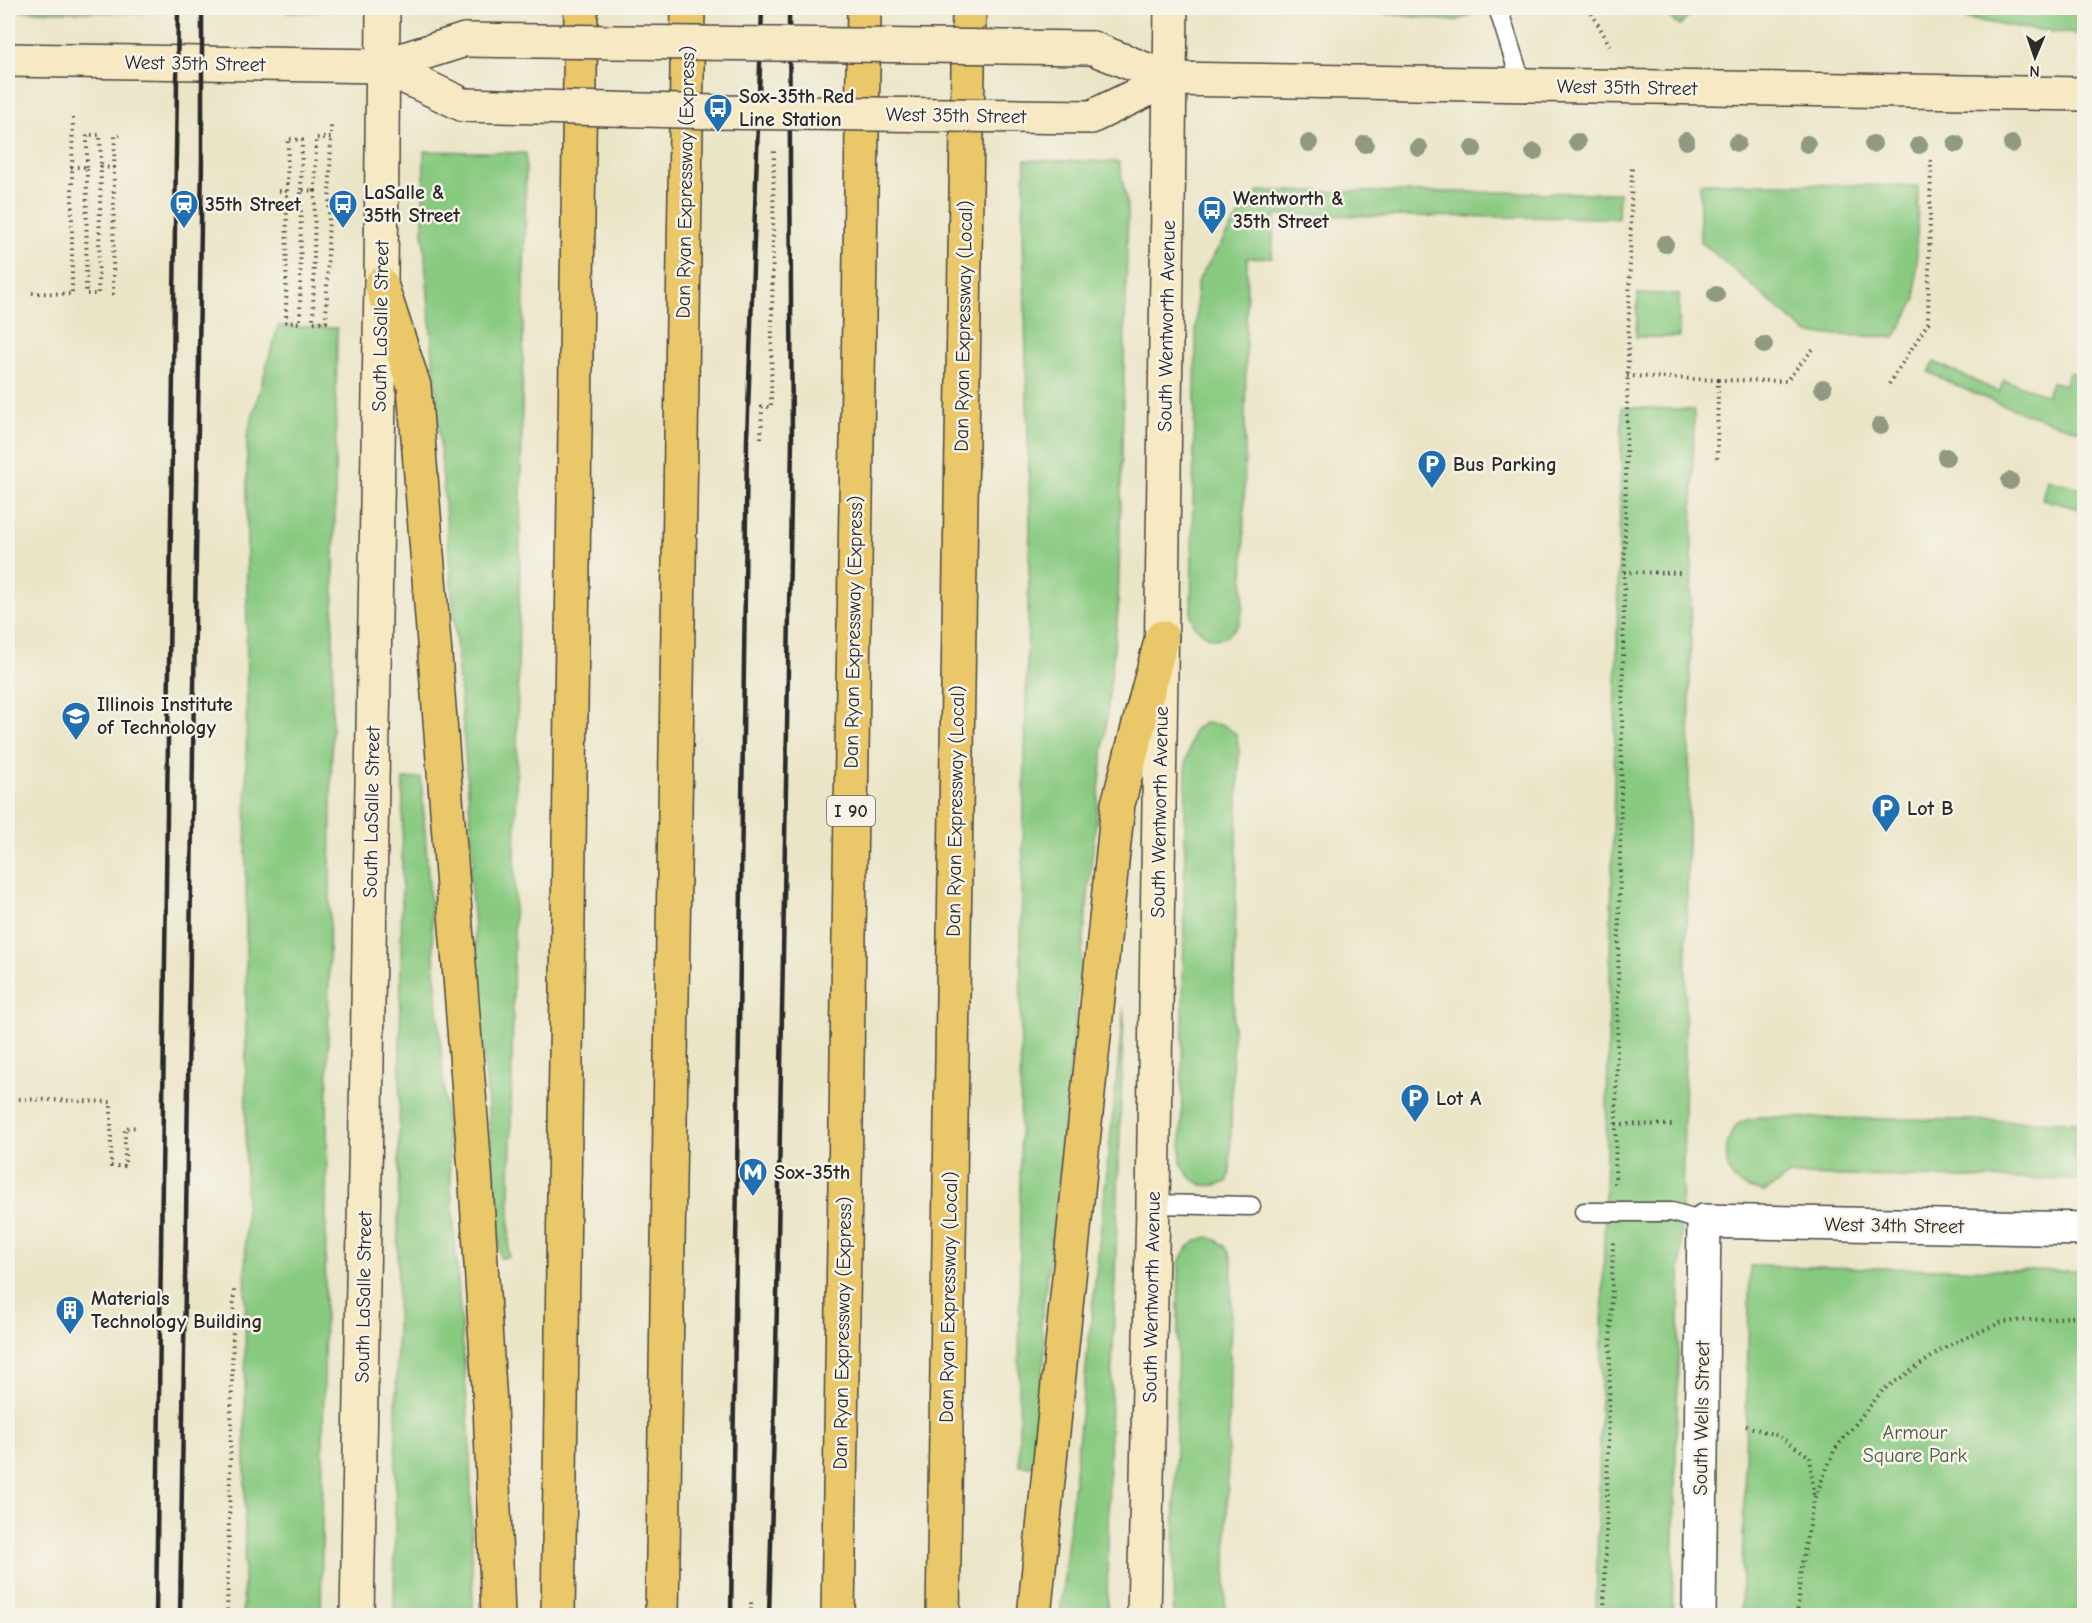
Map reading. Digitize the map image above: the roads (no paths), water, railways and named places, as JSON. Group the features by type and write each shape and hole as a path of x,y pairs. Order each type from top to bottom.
{"highway":[{"path":"558,1616 581,8"},
{"name":"Dan Ryan Expressway (Express)","path":"662,1616 688,8"},
{"name":"Dan Ryan Expressway (Express)","path":"838,1616 864,8"},
{"name":"Dan Ryan Expressway (Local)","path":"943,1616 969,8"},
{"path":"381,284 414,386 475,1170 490,1404 498,1616"},
{"path":"1034,1616 1118,804 1162,637"}],"street":[{"name":"South LaSalle Street","path":"357,1616 381,284 383,8"},
{"name":"South Wentworth Avenue","path":"1144,1616 1153,1204 1171,8"},
{"name":"West 35th Street","path":"8,60 382,66 465,40 1092,48 1170,79 2085,94"},
{"name":"West 35th Street","path":"382,66 464,105 715,112 1091,117 1170,79"},
{"name":"West 34th Street","path":"1704,1221 2085,1229"},
{"name":"South Wells Street","path":"1699,1616 1704,1221"}],"lane":[{"path":"1498,8 1522,85"},
{"path":"1153,1204 1251,1206"},
{"path":"1584,1212 1672,1212 1704,1221"}],"railway":[{"path":"156,1616 178,8"},
{"path":"180,1616 202,157 202,8"},
{"path":"731,1616 747,440 762,8"},
{"path":"769,1616 776,1355 792,441 789,8"}],"place":[{"name":"Sox-35th Red Line Station","path":"718,134"},
{"name":"35th Street","path":"184,230"},
{"name":"LaSalle & 35th Street","path":"343,230"},
{"name":"Wentworth & 35th Street","path":"1212,236"},
{"name":"Bus Parking","path":"1432,490"},
{"name":"Illinois Institute of Technology","path":"76,742"},
{"name":"Lot B","path":"1886,834"},
{"name":"Lot A","path":"1415,1124"},
{"name":"Sox-35th","path":"753,1198"},
{"name":"Materials Technology Building","path":"70,1336"}],"park label":[{"name":"Armour Square Park","path":"1915,1444"}]}
